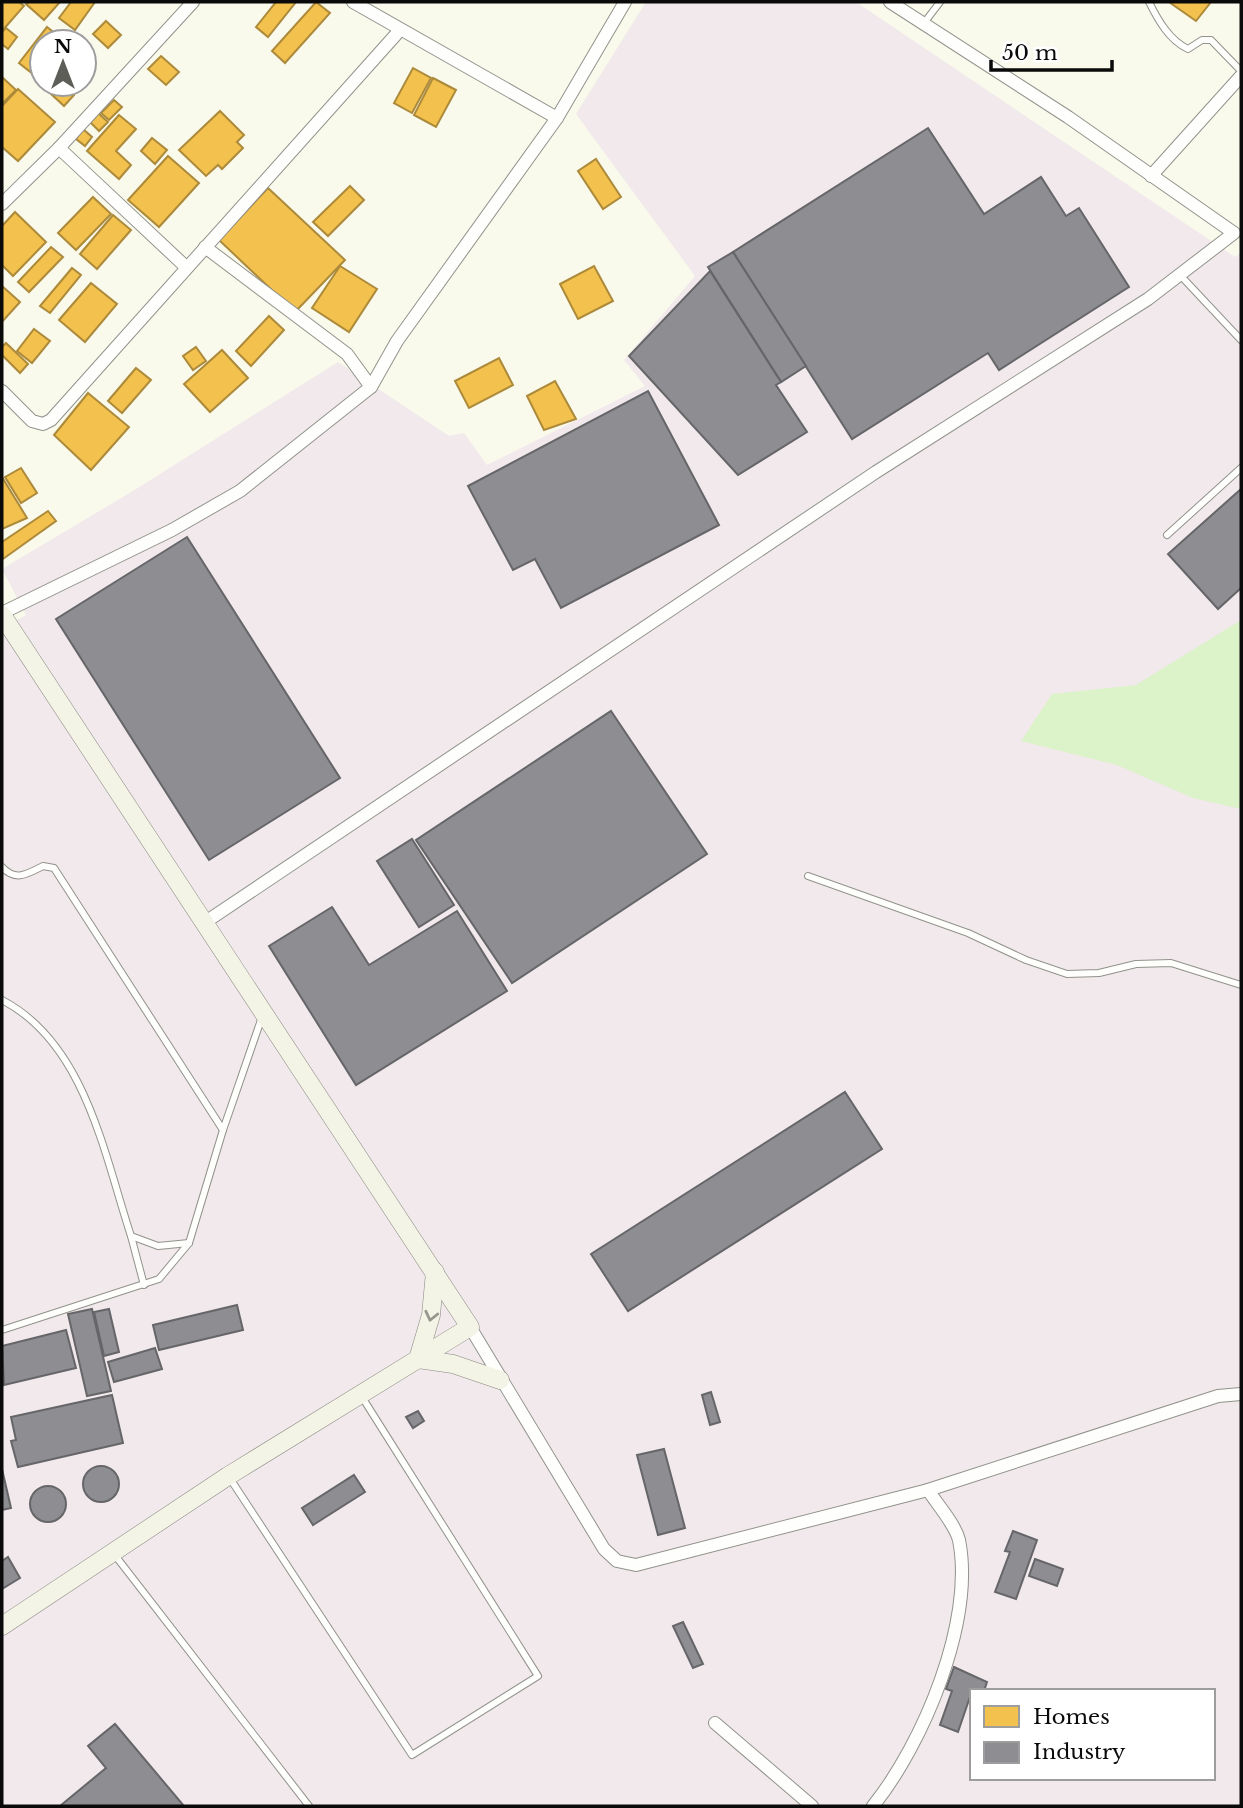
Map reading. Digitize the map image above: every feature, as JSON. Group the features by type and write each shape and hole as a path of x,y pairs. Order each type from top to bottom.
{"street":[{"path":"2,204 59,148 193,2"},
{"path":"353,2 557,118"},
{"path":"625,2 557,118 397,341 371,387 240,491 172,530 2,614 435,1271 604,1549 617,1561 636,1565 928,1490 1218,1396 1241,1394"},
{"path":"204,923 876,472 1148,299 1238,230 1151,176 1068,117 890,2"},
{"path":"2,391 33,421 43,424 51,420 400,30"},
{"path":"1151,176 1241,74"},
{"path":"59,148 186,267"},
{"path":"205,247 347,354 371,387"},
{"path":"418,1359 432,1315 435,1271"},
{"path":"2,1626 228,1476 470,1327"},
{"path":"418,1359 453,1364 500,1380"},
{"path":"873,1806 887,1788 926,1715 953,1641 962,1581 958,1538 928,1490"},
{"path":"715,1723 812,1806"}],"lane":[{"path":"924,23 940,2"},
{"path":"1149,2 1159,23 1182,46 1188,48 1202,40 1211,40 1241,74"},
{"path":"1180,275 1241,341"},
{"path":"1167,535 1241,468"},
{"path":"2,867 9,875 22,877 43,866 54,868 223,1130"},
{"path":"808,876 968,933 1026,960 1067,974 1171,963 1241,985"},
{"path":"2,1000 23,1011 50,1039 76,1079 131,1236 144,1284"},
{"path":"2,1330 159,1279 189,1243 223,1130 263,1013"},
{"path":"131,1236 158,1246 189,1243"},
{"path":"228,1476 412,1755 538,1676 360,1394"},
{"path":"112,1553 309,1806"}],"shaded area":[{"path":"646,2 856,2 1235,257 1241,253 1241,1806 2,1806 2,628 26,615 2,569 133,491 338,362 449,436 464,433 487,465 645,386 624,360 695,276 576,114"}],"green space":[{"path":"1241,620 1241,809 1193,798 1117,765 1021,741 1052,694 1136,685"}],"building: Homes":[{"path":"2,2 19,2 24,6 2,31"},
{"path":"60,2 44,20 26,4"},
{"path":"71,2 95,2 76,28 59,18"},
{"path":"276,2 296,2 268,37 256,27"},
{"path":"316,2 330,13 285,63 272,51"},
{"path":"1169,2 1211,2 1196,21"},
{"path":"106,21 121,35 108,48 98,39 98,29"},
{"path":"6,28 17,37 8,49 2,44 2,32"},
{"path":"28,51 28,70 19,63"},
{"path":"161,56 179,72 166,85 148,69"},
{"path":"413,68 431,78 412,113 394,103"},
{"path":"2,77 16,90 2,104"},
{"path":"433,78 456,90 436,127 414,115"},
{"path":"18,89 55,122 18,161 2,147 2,106"},
{"path":"55,98 71,98 64,106"},
{"path":"114,100 122,107 109,120 101,113"},
{"path":"220,111 244,135 237,142 243,148 222,169 218,165 206,176 179,150"},
{"path":"97,112 108,122 99,131 89,121"},
{"path":"119,115 136,129 116,151 131,165 119,179 87,151"},
{"path":"83,129 92,137 85,146 76,139"},
{"path":"152,138 167,150 155,164 141,151"},
{"path":"168,156 199,183 159,227 128,200"},
{"path":"596,159 621,197 603,209 578,171"},
{"path":"350,186 364,200 328,236 313,222"},
{"path":"268,188 345,260 295,312 219,240"},
{"path":"93,197 111,214 76,250 58,233"},
{"path":"15,212 46,242 13,276 2,265 2,226"},
{"path":"113,215 131,230 97,269 80,254"},
{"path":"51,247 63,257 29,292 18,282"},
{"path":"340,266 377,289 349,332 312,308"},
{"path":"594,266 613,301 578,319 560,284"},
{"path":"72,268 81,275 50,313 40,306"},
{"path":"91,283 117,304 85,342 59,320"},
{"path":"2,286 20,302 2,322"},
{"path":"269,316 284,330 251,366 236,351"},
{"path":"34,329 50,341 32,363 17,351"},
{"path":"6,343 28,364 20,373 2,355 2,347"},
{"path":"196,347 206,361 193,370 183,356"},
{"path":"222,350 248,378 210,412 184,384"},
{"path":"499,358 513,385 469,408 455,381"},
{"path":"136,368 151,380 122,413 108,401"},
{"path":"555,381 576,419 544,430 527,396"},
{"path":"88,393 129,427 91,470 54,435"},
{"path":"21,468 37,493 21,503 5,477"},
{"path":"2,477 27,518 2,529"},
{"path":"48,511 56,521 3,559 2,542"}],"building: Industry":[{"path":"928,128 984,214 1041,177 1066,216 1079,208 1129,287 999,370 988,353 852,439 733,252"},
{"path":"733,252 806,366 781,382 708,267"},
{"path":"710,271 781,382 776,385 807,432 738,475 629,356"},
{"path":"648,391 719,525 561,608 535,559 513,570 468,486"},
{"path":"1241,489 1241,588 1218,609 1168,554"},
{"path":"187,537 340,778 209,860 56,619"},
{"path":"611,711 707,854 512,983 416,840"},
{"path":"412,839 454,905 419,927 377,861"},
{"path":"332,907 369,965 457,911 507,991 356,1085 269,946"},
{"path":"845,1092 882,1149 628,1311 591,1254"},
{"path":"237,1305 243,1330 159,1350 153,1325"},
{"path":"92,1309 111,1391 87,1396 68,1314"},
{"path":"109,1309 119,1352 104,1356 94,1312"},
{"path":"66,1330 76,1368 4,1385 2,1346"},
{"path":"155,1348 162,1369 114,1382 108,1362"},
{"path":"711,1392 720,1422 710,1425 702,1395"},
{"path":"112,1395 123,1443 18,1467 11,1441 16,1440 11,1417"},
{"path":"418,1411 424,1421 413,1428 406,1417"},
{"path":"664,1449 685,1528 658,1535 637,1455"},
{"path":"101,1466 114,1471 119,1484 114,1497 101,1502 88,1497 83,1484 88,1471"},
{"path":"2,1469 11,1508 2,1510"},
{"path":"354,1475 365,1492 313,1525 302,1508"},
{"path":"48,1486 61,1491 66,1504 61,1517 48,1522 35,1517 30,1504 35,1491"},
{"path":"1013,1531 1037,1540 1016,1599 995,1592 1010,1552 1005,1551"},
{"path":"8,1557 20,1578 2,1589 2,1561"},
{"path":"1035,1559 1063,1569 1057,1586 1029,1576"},
{"path":"683,1622 703,1664 693,1668 673,1626"},
{"path":"954,1667 987,1682 985,1689 970,1689 970,1697 958,1732 940,1725 952,1691 946,1689"},
{"path":"115,1724 184,1806 60,1806 106,1768 88,1746"}]}
